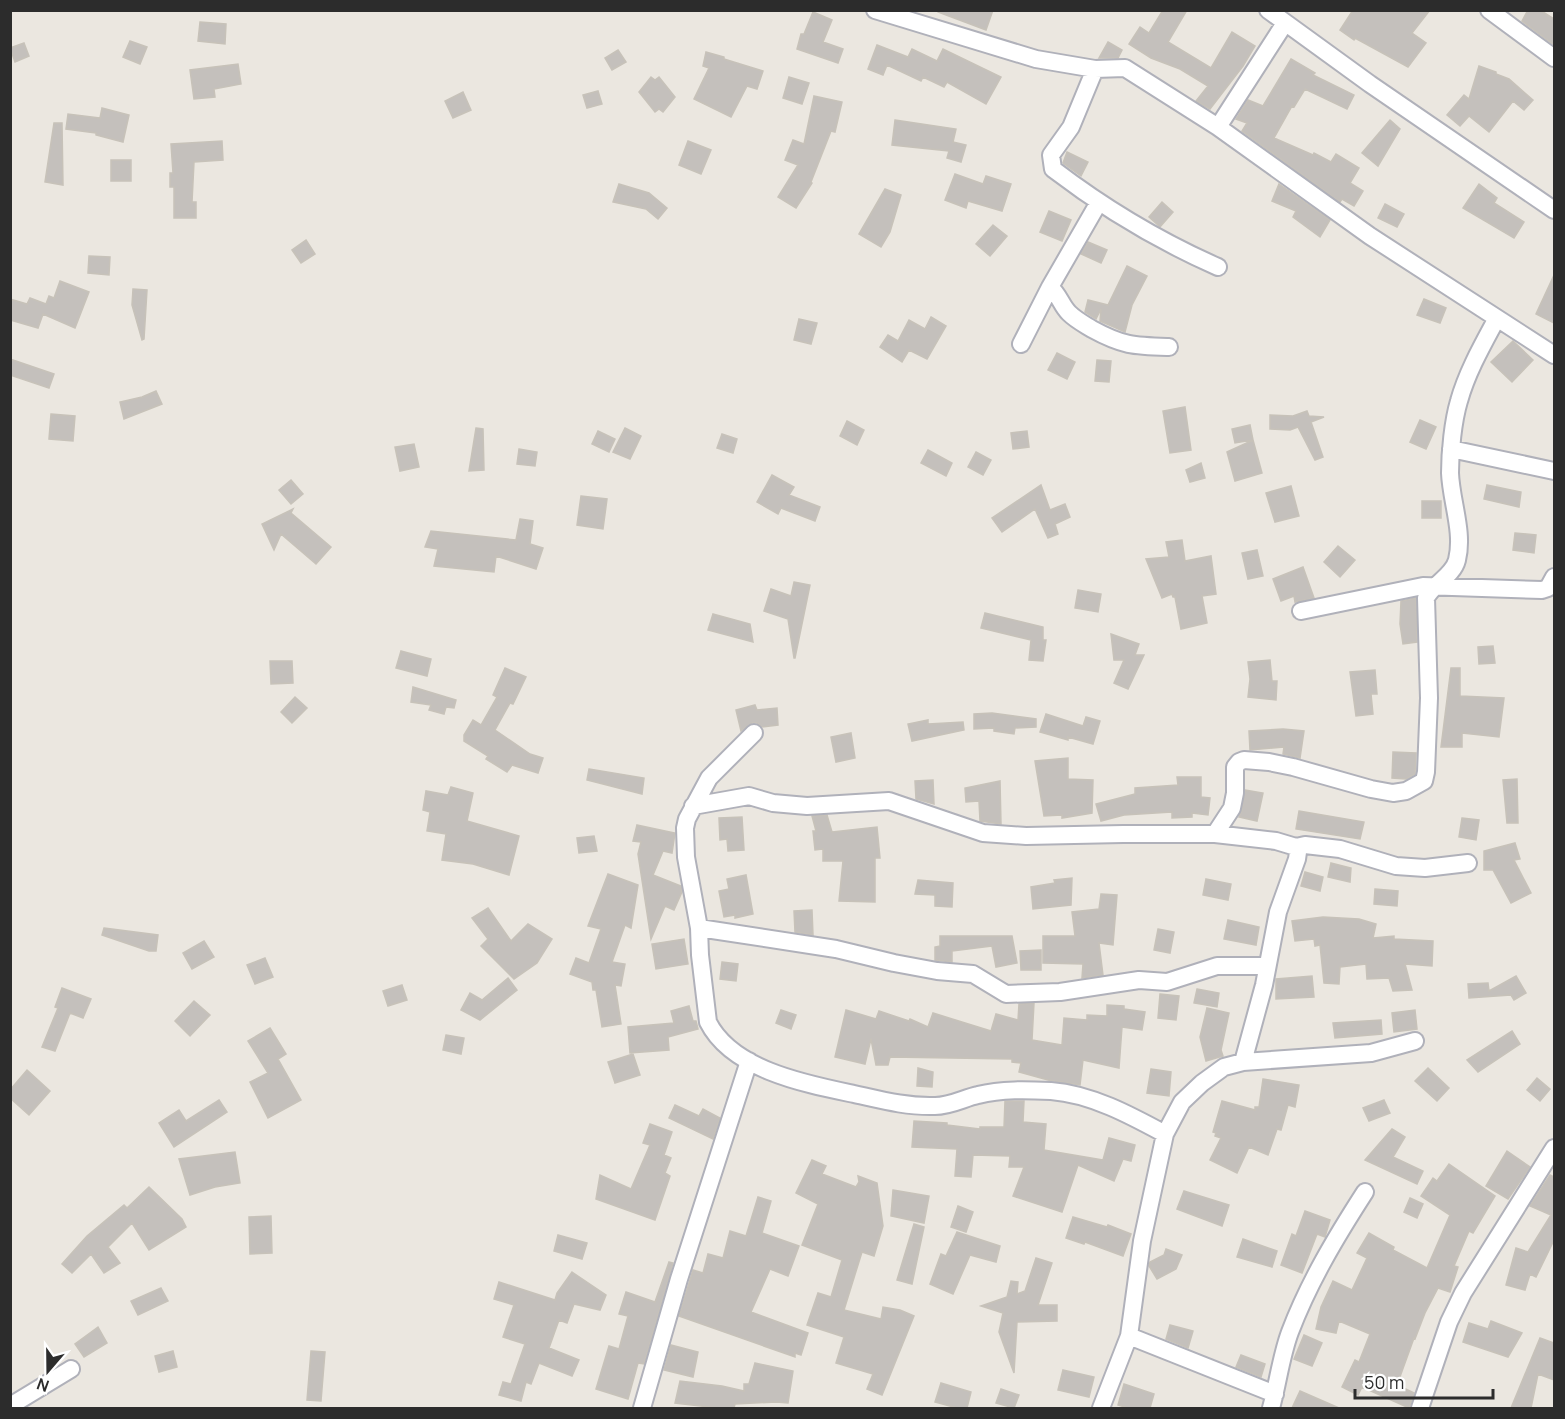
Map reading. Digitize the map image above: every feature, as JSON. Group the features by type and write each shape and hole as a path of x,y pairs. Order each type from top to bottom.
{"street":[{"path":"875,10 1036,59 1095,69 1125,68 1218,128 1370,236 1554,355"},
{"path":"1268,10 1554,210"},
{"path":"1489,10 1554,58"},
{"path":"1218,128 1285,23"},
{"path":"1095,69 1071,127 1051,155 1050,163 1053,169 1099,202 1179,250 1218,267"},
{"path":"1021,344 1050,287 1099,202"},
{"path":"1050,287 1060,297 1072,316 1113,341 1134,346 1169,347"},
{"path":"1215,834 1232,808 1235,767 1244,760 1277,764 1393,793 1406,791 1424,781 1429,698 1425,604 1429,592 1452,570 1457,560 1458,536 1450,474 1458,401 1497,318"},
{"path":"1451,449 1554,471"},
{"path":"1301,611 1406,589 1436,586 1542,590 1548,588 1554,577"},
{"path":"754,733 709,778 687,819 684,839 699,928 708,1022 726,1045 749,1061 783,1077 902,1105 937,1106 962,1101 977,1095 1012,1090 1052,1091 1075,1095 1123,1113 1165,1134"},
{"path":"693,806 749,796 773,803 807,806 889,801 982,833 1026,836 1215,834 1276,841 1296,847 1305,845 1340,849 1410,868 1468,862"},
{"path":"1243,1062 1268,966 1278,912 1297,859 1296,847"},
{"path":"699,928 836,949 937,971 973,974 1006,994 1060,992 1139,980 1167,982 1217,966 1268,966"},
{"path":"1101,1408 1129,1336 1142,1241 1165,1134 1182,1102 1224,1067 1243,1062 1371,1053 1415,1041"},
{"path":"642,1408 679,1279 749,1061"},
{"path":"1420,1408 1449,1322 1463,1293 1554,1148"},
{"path":"1129,1336 1273,1401 1289,1333 1304,1298 1338,1234 1365,1192"},
{"path":"10,1406 71,1369"}],"building":[{"path":"938,10 993,10 986,30 938,12"},
{"path":"1163,10 1187,10 1168,42 1211,68 1232,32 1255,46 1243,66 1210,109 1196,101 1208,86 1180,69 1151,58 1129,44 1140,27 1149,33"},
{"path":"1353,10 1430,10 1412,33 1426,43 1408,67 1355,38 1354,40 1340,30"},
{"path":"1528,10 1540,10 1554,19 1554,45 1522,21"},
{"path":"813,12 832,20 823,42 843,49 838,63 797,49 801,34 804,34"},
{"path":"200,22 226,24 225,44 198,41"},
{"path":"130,41 147,47 140,64 123,57"},
{"path":"1108,42 1122,50 1118,58 1099,58"},
{"path":"24,43 29,56 15,62 10,48"},
{"path":"877,45 908,57 912,49 937,61 943,49 1001,77 986,104 947,82 944,87 923,77 921,81 887,65 883,75 868,69"},
{"path":"618,50 626,62 612,70 605,58"},
{"path":"706,52 763,71 757,89 747,86 731,117 694,99 709,68 703,66"},
{"path":"1291,59 1315,73 1313,75 1354,95 1347,109 1305,89 1294,107 1292,106 1274,138 1331,162 1336,154 1359,168 1350,183 1363,191 1354,206 1342,199 1340,202 1242,131 1247,123 1236,119 1248,100 1263,106"},
{"path":"238,64 241,84 214,89 215,97 194,99 190,70"},
{"path":"1479,66 1509,79 1533,100 1524,110 1513,101 1489,132 1469,116 1460,126 1447,115 1464,95 1469,99"},
{"path":"651,77 655,80 659,77 675,97 663,112 659,109 655,112 639,92"},
{"path":"789,77 809,83 802,104 783,98"},
{"path":"598,91 602,104 587,108 583,95"},
{"path":"463,92 471,110 453,118 445,101"},
{"path":"814,96 842,102 835,132 831,131 812,183 796,208 778,197 798,165 785,160 793,140 804,144"},
{"path":"102,108 129,115 123,142 96,135 96,133 66,129 68,114 100,118"},
{"path":"895,120 956,129 953,142 966,145 961,162 947,158 949,151 892,145"},
{"path":"1390,120 1400,129 1378,166 1362,153"},
{"path":"54,123 62,123 63,185 45,182"},
{"path":"222,141 223,160 194,162 192,202 196,202 196,218 174,218 174,187 170,187 170,173 173,173 171,144"},
{"path":"688,141 711,150 701,174 679,165"},
{"path":"1067,152 1088,162 1081,176 1063,163"},
{"path":"111,160 131,160 131,181 111,181"},
{"path":"955,174 983,184 986,176 1011,184 1002,211 968,201 966,208 945,200"},
{"path":"619,184 649,193 667,208 658,219 646,209 613,202"},
{"path":"1279,184 1330,220 1320,237 1293,217 1296,211 1272,201"},
{"path":"1479,184 1497,198 1494,203 1524,222 1514,238 1463,208"},
{"path":"885,189 901,195 890,232 881,247 859,234"},
{"path":"1162,202 1173,212 1160,227 1149,217"},
{"path":"1385,204 1404,214 1397,227 1378,218"},
{"path":"1049,211 1071,220 1062,241 1040,232"},
{"path":"993,225 1007,236 990,256 976,244"},
{"path":"306,240 315,254 301,263 292,250"},
{"path":"1088,242 1107,250 1101,263 1081,254"},
{"path":"89,256 110,257 109,275 88,273"},
{"path":"1127,266 1147,276 1132,305 1125,332 1100,321 1101,309 1096,319 1085,312 1088,300 1108,305"},
{"path":"1554,275 1554,323 1536,314"},
{"path":"60,281 89,292 75,328 43,314 38,328 10,320 10,299 27,304 30,298 46,304 49,296 54,298"},
{"path":"133,289 147,290 144,339 142,340 132,305"},
{"path":"1424,299 1446,308 1440,323 1417,315"},
{"path":"931,317 946,326 927,359 909,350 902,362 880,347 888,335 898,341 909,320 925,329"},
{"path":"799,319 817,323 811,344 794,340"},
{"path":"1513,341 1533,360 1512,382 1491,362"},
{"path":"1057,353 1075,362 1067,379 1048,370"},
{"path":"10,359 54,374 49,388 10,375"},
{"path":"1097,360 1111,361 1109,382 1095,381"},
{"path":"156,391 162,404 124,419 120,402"},
{"path":"1185,407 1191,450 1170,453 1163,411"},
{"path":"1307,411 1309,416 1324,417 1311,422 1323,457 1315,460 1298,427 1290,430 1270,429 1270,415 1293,416"},
{"path":"51,414 75,416 73,441 49,439"},
{"path":"1420,420 1436,427 1426,449 1410,442"},
{"path":"847,421 864,430 857,445 840,436"},
{"path":"1250,425 1253,440 1235,443 1232,429"},
{"path":"476,428 483,429 484,470 469,471"},
{"path":"625,428 641,436 630,459 613,452"},
{"path":"598,431 615,439 609,452 592,444"},
{"path":"1027,431 1029,447 1013,449 1011,433"},
{"path":"722,434 737,439 733,453 717,448"},
{"path":"1253,440 1262,473 1235,481 1227,452"},
{"path":"414,444 419,467 400,471 395,447"},
{"path":"519,449 537,452 535,466 517,464"},
{"path":"928,450 952,463 946,476 921,463"},
{"path":"976,452 991,460 983,475 968,467"},
{"path":"1201,463 1205,478 1190,482 1186,470"},
{"path":"772,475 794,487 789,495 820,507 815,521 781,508 778,514 757,502"},
{"path":"291,480 303,494 291,504 279,490"},
{"path":"1041,485 1050,510 1065,504 1070,517 1055,524 1058,534 1048,538 1035,509 1002,532 992,518"},
{"path":"1487,485 1521,492 1519,507 1484,499"},
{"path":"1291,486 1299,516 1275,522 1266,493"},
{"path":"581,496 607,499 603,529 577,525"},
{"path":"1422,501 1441,501 1441,518 1422,518"},
{"path":"293,509 291,513 331,547 316,564 281,534 274,550 262,524"},
{"path":"520,519 533,521 530,544 543,548 536,569 496,556 494,572 434,566 438,549 425,547 431,531 516,540"},
{"path":"1515,533 1536,535 1534,553 1513,550"},
{"path":"1182,540 1185,561 1211,556 1216,594 1202,596 1207,623 1181,629 1175,597 1172,594 1162,598 1146,559 1169,557 1166,542"},
{"path":"1338,546 1355,560 1340,577 1324,562"},
{"path":"1257,550 1263,576 1248,579 1242,553"},
{"path":"1303,567 1314,598 1295,602 1294,596 1281,601 1273,579"},
{"path":"794,582 810,585 795,658 788,619 764,611 771,589 791,596"},
{"path":"1078,590 1101,594 1098,612 1075,608"},
{"path":"1416,598 1417,642 1403,644 1400,624 1401,601"},
{"path":"985,613 1043,627 1043,640 1046,640 1043,661 1029,660 1031,640 981,628"},
{"path":"713,614 750,624 753,642 708,630"},
{"path":"1111,634 1139,644 1135,655 1144,655 1128,689 1114,683 1124,660 1114,660"},
{"path":"1493,646 1495,663 1479,664 1478,647"},
{"path":"401,651 431,659 427,676 396,668"},
{"path":"1270,660 1272,681 1277,681 1276,700 1248,697 1250,679 1248,662"},
{"path":"270,661 292,661 293,683 271,684"},
{"path":"505,668 526,677 513,704 510,703 495,730 530,754 543,758 538,773 512,765 507,772 486,759 488,756 464,741 464,735 473,720 481,725 497,697 493,695"},
{"path":"1451,668 1460,668 1460,696 1504,698 1499,737 1462,733 1462,747 1441,747"},
{"path":"1375,670 1377,694 1371,694 1373,714 1356,716 1350,672"},
{"path":"413,687 456,700 454,708 446,707 444,714 429,710 431,705 411,702"},
{"path":"295,697 307,708 292,723 281,712"},
{"path":"755,705 757,710 777,708 778,725 762,727 757,723 752,723 741,731 736,710"},
{"path":"992,713 1036,719 1036,727 1015,728 1014,734 994,731 994,728 974,729 974,714"},
{"path":"1046,714 1083,726 1086,717 1100,721 1093,744 1040,732"},
{"path":"928,720 928,724 963,722 964,730 912,741 908,724"},
{"path":"1283,729 1304,731 1300,758 1283,754 1284,747 1250,750 1249,731"},
{"path":"851,733 855,758 836,762 831,737"},
{"path":"1393,752 1416,753 1415,774 1406,779 1392,778"},
{"path":"1068,758 1068,779 1093,780 1092,813 1062,818 1062,815 1044,816 1035,761"},
{"path":"589,769 644,778 642,794 587,780"},
{"path":"1177,777 1201,777 1201,797 1210,798 1208,815 1192,813 1192,817 1172,818 1172,812 1124,815 1101,821 1096,804 1135,794 1135,788 1178,785"},
{"path":"1517,779 1518,823 1507,823 1503,780"},
{"path":"933,780 934,804 916,799 915,781"},
{"path":"1000,781 1001,824 980,821 979,801 966,802 965,788"},
{"path":"451,787 473,793 467,821 519,836 509,875 473,864 442,860 446,834 427,831 430,812 423,810 426,791 448,795"},
{"path":"1245,790 1263,793 1257,821 1239,817"},
{"path":"1299,811 1364,822 1360,839 1296,829"},
{"path":"827,815 832,832 877,827 880,858 875,858 875,902 839,901 843,861 823,861 823,849 815,850 813,831 816,831 812,816"},
{"path":"742,817 744,850 728,851 727,839 720,840 719,818"},
{"path":"1462,818 1479,820 1476,840 1459,837"},
{"path":"637,825 675,833 672,853 663,851 653,875 681,886 682,892 674,910 665,906 651,939 638,854 641,842 633,841"},
{"path":"594,836 597,851 579,853 577,838"},
{"path":"1515,843 1520,859 1514,860 1531,893 1511,903 1493,870 1484,870 1484,851"},
{"path":"1331,863 1351,868 1350,882 1328,877"},
{"path":"1305,872 1323,877 1320,891 1301,886"},
{"path":"608,874 638,885 631,928 625,925 612,962 625,964 621,986 615,985 621,1024 602,1027 596,990 593,990 592,982 570,974 576,958 589,963 601,929 588,926"},
{"path":"746,875 753,914 735,918 735,915 724,917 719,891 729,889 727,879"},
{"path":"1072,878 1071,905 1033,909 1031,887 1055,883 1054,880"},
{"path":"1206,879 1231,884 1228,900 1203,895"},
{"path":"918,880 953,883 952,907 935,906 935,895 915,894"},
{"path":"1375,889 1398,891 1397,906 1374,904"},
{"path":"1101,894 1117,895 1113,945 1099,943 1103,975 1082,978 1083,964 1043,963 1043,936 1075,936 1072,912 1099,909"},
{"path":"488,908 511,941 528,924 552,939 537,963 514,979 481,946 488,939 472,918"},
{"path":"812,910 813,935 795,932 794,911"},
{"path":"1323,917 1359,919 1376,924 1373,938 1394,936 1394,939 1433,941 1432,966 1405,964 1412,990 1393,991 1389,978 1367,979 1366,964 1340,967 1339,984 1324,983 1320,945 1315,946 1314,939 1295,941 1292,921"},
{"path":"1228,920 1259,927 1256,945 1224,939"},
{"path":"104,928 158,935 156,951 149,951 102,935"},
{"path":"1158,929 1174,932 1170,953 1154,950"},
{"path":"940,936 1012,936 1017,963 996,967 992,946 952,951 952,962 935,960 935,947 940,946"},
{"path":"684,939 688,964 656,969 652,944"},
{"path":"204,941 214,957 192,969 183,953"},
{"path":"1041,950 1041,970 1021,970 1020,951"},
{"path":"265,958 273,977 255,984 247,965"},
{"path":"722,962 738,964 736,981 720,979"},
{"path":"1312,976 1314,997 1276,999 1276,979"},
{"path":"1516,976 1526,993 1514,1000 1511,995 1469,998 1468,984 1488,983 1489,991"},
{"path":"508,978 517,990 480,1020 461,1010 470,993 482,1000"},
{"path":"402,985 407,1000 388,1006 383,991"},
{"path":"62,988 91,999 83,1018 70,1013 55,1051 42,1047 58,1008 55,1007"},
{"path":"1197,989 1219,993 1217,1007 1194,1003"},
{"path":"1160,994 1179,996 1176,1020 1158,1018"},
{"path":"194,1001 210,1015 190,1036 175,1021"},
{"path":"1034,1003 1032,1040 1062,1045 1064,1018 1087,1020 1087,1015 1107,1016 1107,1005 1124,1006 1124,1009 1145,1012 1142,1030 1122,1027 1119,1068 1083,1060 1080,1085 1019,1072 1021,1063 1012,1062 1012,1059 890,1057 888,1065 876,1065 871,1039 865,1064 835,1057 846,1010 876,1019 879,1011 909,1021 910,1019 928,1027 933,1013 991,1031 996,1014 1018,1020 1019,1004"},
{"path":"689,1006 698,1029 668,1037 669,1050 630,1053 628,1027 674,1023 671,1011"},
{"path":"1207,1008 1229,1013 1221,1050 1223,1056 1206,1061 1200,1037"},
{"path":"781,1010 796,1015 791,1029 776,1023"},
{"path":"1415,1010 1417,1029 1394,1032 1392,1013"},
{"path":"1381,1020 1382,1034 1335,1038 1333,1023"},
{"path":"270,1028 286,1054 278,1059 301,1100 268,1118 250,1082 268,1073 248,1041"},
{"path":"1512,1031 1520,1044 1478,1072 1467,1060"},
{"path":"446,1035 464,1038 461,1054 443,1050"},
{"path":"633,1054 640,1075 615,1083 608,1062"},
{"path":"918,1068 933,1072 932,1087 917,1086"},
{"path":"1428,1068 1449,1088 1437,1101 1415,1081"},
{"path":"1151,1069 1171,1072 1169,1096 1147,1093"},
{"path":"27,1070 50,1091 29,1115 10,1098 10,1090"},
{"path":"1537,1078 1550,1089 1540,1101 1527,1090"},
{"path":"1263,1079 1299,1085 1295,1107 1288,1105 1281,1130 1277,1129 1268,1155 1249,1147 1237,1173 1210,1160 1221,1138 1215,1136 1216,1133 1213,1132 1222,1101 1255,1110 1255,1107 1259,1107"},
{"path":"219,1100 227,1112 174,1147 159,1123 179,1110 186,1121"},
{"path":"1384,1100 1390,1113 1369,1121 1363,1108"},
{"path":"1005,1101 1024,1101 1023,1122 1046,1124 1044,1150 1103,1160 1109,1138 1135,1145 1131,1161 1123,1159 1114,1181 1078,1165 1062,1212 1013,1196 1024,1167 1009,1167 1010,1156 973,1155 971,1177 955,1176 957,1149 912,1147 914,1121 947,1123 947,1125 980,1129 980,1127 1004,1127"},
{"path":"675,1105 699,1116 703,1109 720,1118 713,1139 669,1118"},
{"path":"650,1124 672,1132 664,1155 671,1158 665,1173 670,1176 655,1220 596,1199 600,1175 631,1189 650,1145 643,1143"},
{"path":"1392,1129 1405,1137 1393,1157 1423,1171 1417,1184 1365,1160"},
{"path":"1507,1151 1530,1167 1508,1199 1486,1186"},
{"path":"235,1152 240,1183 215,1187 190,1195 179,1159"},
{"path":"812,1160 826,1166 822,1174 856,1187 859,1182 858,1176 877,1183 883,1226 874,1256 862,1252 844,1310 881,1319 883,1307 900,1310 914,1316 882,1395 867,1389 873,1374 836,1363 844,1337 807,1325 818,1293 831,1297 842,1260 802,1245 818,1204 796,1193"},
{"path":"1449,1164 1495,1196 1473,1233 1469,1231 1454,1266 1458,1267 1450,1292 1438,1288 1414,1338 1397,1385 1414,1393 1409,1408 1362,1387 1358,1395 1342,1387 1355,1360 1359,1362 1370,1334 1339,1321 1336,1333 1316,1329 1321,1307 1333,1281 1352,1290 1367,1258 1357,1253 1369,1233 1394,1247 1393,1250 1427,1268 1450,1215 1421,1196 1433,1178 1437,1181"},
{"path":"1550,1175 1554,1177 1554,1240 1536,1277 1530,1274 1525,1290 1506,1285 1516,1248 1528,1252 1551,1215 1530,1206"},
{"path":"149,1187 182,1219 186,1227 149,1250 132,1223 108,1247 120,1263 104,1273 91,1254 72,1273 62,1264 87,1236 124,1205 127,1208"},
{"path":"893,1190 929,1196 924,1223 891,1216"},
{"path":"1184,1191 1229,1205 1222,1226 1177,1209"},
{"path":"758,1197 771,1201 762,1233 799,1246 788,1276 770,1269 751,1312 808,1333 801,1355 795,1353 795,1357 679,1316 693,1270 703,1273 708,1254 723,1258 730,1231 746,1236"},
{"path":"1410,1198 1423,1204 1417,1218 1404,1212"},
{"path":"958,1206 973,1212 966,1232 951,1227"},
{"path":"1305,1211 1330,1220 1325,1237 1317,1234 1302,1273 1281,1265 1292,1234 1296,1236"},
{"path":"271,1216 272,1253 250,1254 249,1217"},
{"path":"1073,1217 1107,1227 1108,1225 1131,1234 1123,1256 1085,1242 1084,1244 1066,1238"},
{"path":"914,1224 924,1227 912,1284 897,1280"},
{"path":"957,1232 1000,1246 996,1262 970,1255 953,1294 930,1284 941,1254 946,1256"},
{"path":"558,1235 587,1243 582,1259 554,1251"},
{"path":"1243,1239 1277,1251 1272,1267 1237,1257"},
{"path":"1166,1249 1182,1255 1176,1269 1157,1279 1149,1266 1150,1262 1164,1255"},
{"path":"1036,1258 1052,1263 1038,1305 1057,1305 1057,1321 1017,1322 1014,1373 999,1332 1003,1313 981,1306 1007,1297 1011,1281 1018,1282 1017,1294 1025,1291"},
{"path":"669,1262 673,1263 644,1364 638,1363 628,1399 596,1389 609,1346 619,1349 628,1316 619,1314 626,1292 655,1302"},
{"path":"572,1272 606,1295 600,1310 574,1304 567,1323 559,1320 549,1348 579,1360 572,1376 539,1363 531,1384 526,1382 521,1401 499,1395 503,1382 511,1384 525,1344 503,1337 514,1305 494,1299 499,1282 555,1300 557,1293"},
{"path":"161,1288 168,1301 138,1315 131,1301"},
{"path":"1491,1321 1522,1333 1508,1357 1463,1342 1469,1323 1488,1329"},
{"path":"1170,1325 1193,1331 1188,1348 1166,1339"},
{"path":"98,1327 107,1343 84,1357 75,1344"},
{"path":"1304,1335 1322,1343 1312,1366 1294,1359"},
{"path":"1540,1338 1554,1343 1554,1380 1538,1374 1531,1408 1511,1408"},
{"path":"671,1345 698,1352 693,1377 664,1370"},
{"path":"173,1351 177,1367 159,1372 155,1356"},
{"path":"311,1351 325,1352 321,1401 307,1400"},
{"path":"1241,1355 1265,1364 1261,1377 1236,1367"},
{"path":"755,1363 793,1371 788,1403 735,1404 734,1408 718,1408 675,1403 680,1381 744,1391 744,1384 749,1384"},
{"path":"1063,1370 1094,1377 1089,1397 1058,1390"},
{"path":"941,1383 971,1392 967,1408 957,1408 935,1402"},
{"path":"1124,1384 1154,1394 1150,1408 1128,1408 1118,1405"},
{"path":"1001,1389 1019,1395 1014,1408 996,1403"},
{"path":"1300,1391 1339,1408 1292,1408"}]}
